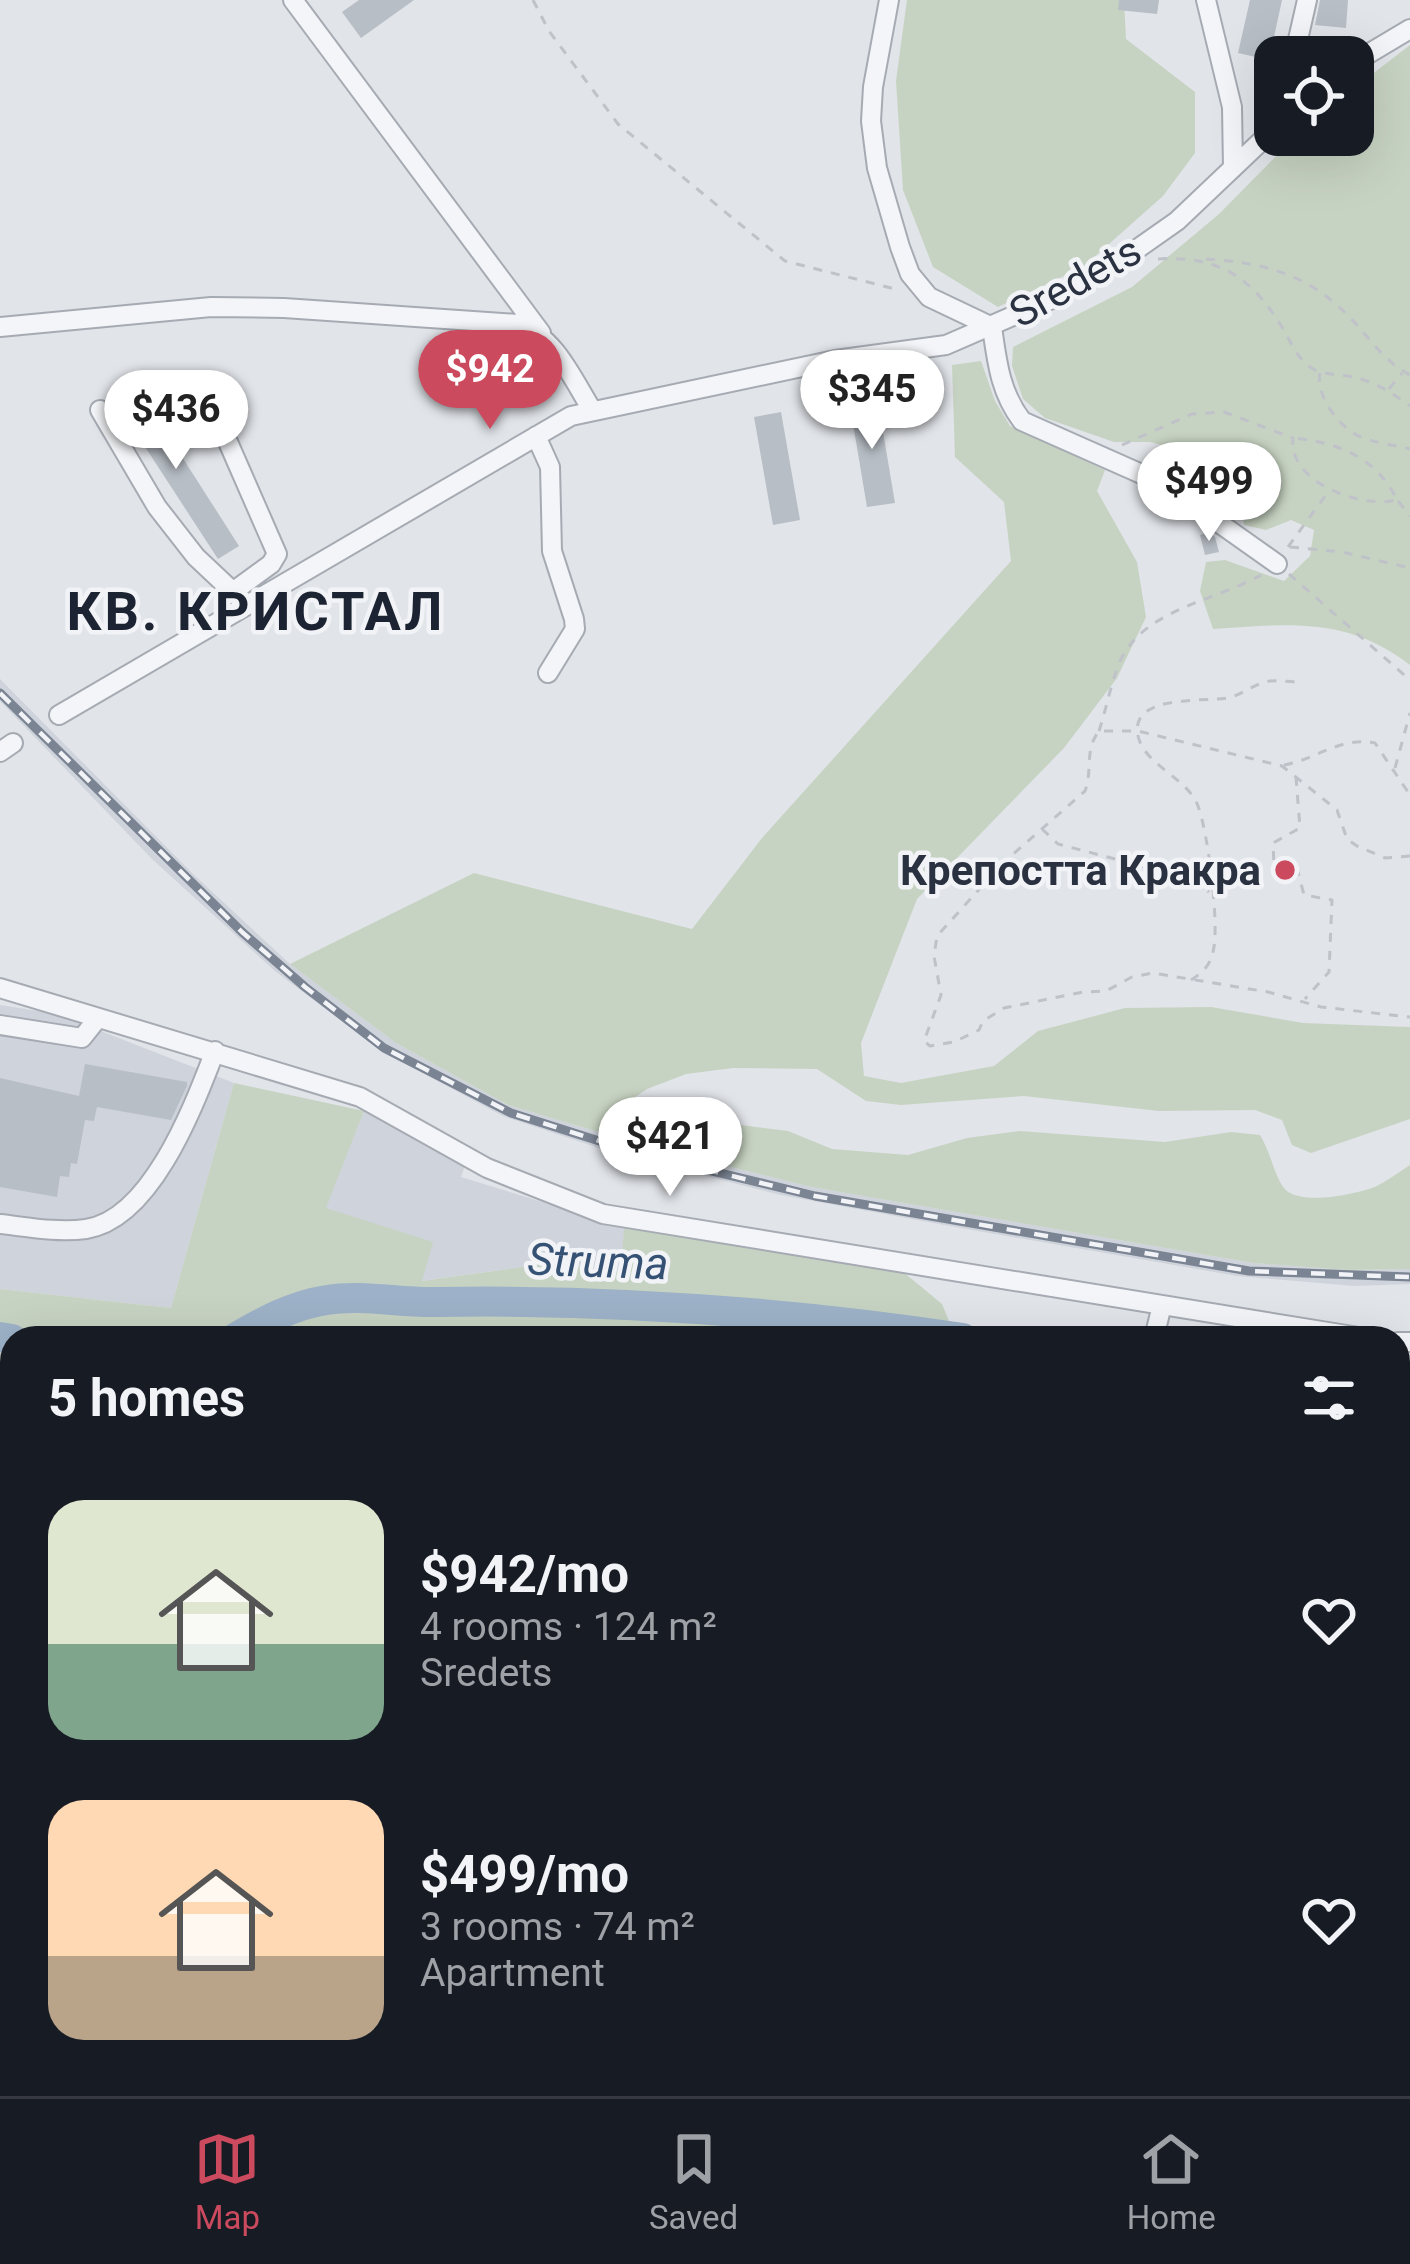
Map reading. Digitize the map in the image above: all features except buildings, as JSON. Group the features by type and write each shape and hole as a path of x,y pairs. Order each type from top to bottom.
{"street":[{"path":"293,0 550,345 592,410"},
{"path":"890,0 872,87 871,121 877,168 910,274 929,297 992,326 998,375 1022,421 1164,484 1277,564"},
{"path":"1206,0 1232,107 1233,169"},
{"path":"1299,36 1307,0"},
{"path":"1374,51 1410,28"},
{"name":"Sredets","path":"59,715 240,598 571,416 835,360 946,345 1120,261 1177,221 1254,148"},
{"path":"0,327 211,307 284,308 518,324 536,331 550,345"},
{"path":"100,410 158,507 196,557 240,598 277,554 228,442"},
{"path":"536,436 550,466 552,551 575,629 548,673"},
{"path":"0,988 360,1097 487,1168 603,1214 1158,1322 1210,1326"},
{"path":"0,1025 82,1038 98,1018"},
{"path":"0,1224 86,1229 110,1221 138,1198 187,1124 215,1051"}],"path":[{"path":"533,0 618,124 784,261 929,297"},
{"path":"1199,258 1248,282 1267,303 1297,354 1321,371 1358,378 1388,390 1410,406"},
{"path":"1159,259 1252,263 1302,279 1328,293 1410,375"},
{"path":"1321,371 1321,394 1350,430 1364,439 1410,449"},
{"path":"1388,390 1403,372"},
{"path":"1115,447 1192,414 1224,412 1293,439 1357,454 1390,484 1410,516"},
{"path":"1293,439 1292,448 1306,471 1329,490 1360,501 1397,500"},
{"path":"1329,490 1289,547 1342,552 1410,568"},
{"path":"1410,680 1277,564 1228,591 1175,611 1138,635 1117,667 1089,751 1090,779 1085,791 988,878 937,936 935,974 941,995 923,1041 930,1046 954,1042 979,1030 983,1021 1004,1008 1106,992 1132,976 1153,973 1410,1018"},
{"path":"1190,981 1203,972 1214,949 1212,895 1198,804 1141,743 1138,730 1143,713 1245,694 1269,681 1298,682"},
{"path":"1394,770 1410,713"},
{"path":"1099,731 1138,730 1282,766 1337,810 1347,838 1357,846 1385,858 1410,856"},
{"path":"1282,766 1357,740 1375,743 1410,795"},
{"path":"1296,775 1300,828 1273,843 1274,866 1298,872 1304,895 1333,900 1329,972 1302,1001"},
{"path":"1041,827 1058,844 1191,879 1212,895"}],"shaded area":[{"path":"0,679 194,875 290,964 396,1043 508,1105 642,1145 811,1187 1253,1263 1410,1269 1410,1284 1354,1286 1237,1276 781,1195 611,1152 503,1116 380,1050 275,971 152,859 0,701"},
{"path":"0,1005 57,1014 234,1083 171,1308 0,1289"},
{"path":"364,1111 465,1165 461,1177 624,1227 622,1270 544,1264 421,1281 325,1208"}],"green space":[{"path":"907,0 1124,0 1126,39 1195,92 1195,153 1163,196 1083,267 998,307 933,267 903,190 896,81"},
{"path":"1410,45 1410,665 1387,649 1340,631 1292,625 1213,629 1200,591 1206,562 1225,560 1284,581 1310,556 1314,530 1291,520 1266,530 1244,525 1242,512 1261,470 1244,462 1210,465 1181,450 1150,442 1114,442 1045,418 1023,399 1012,366 1013,347 1132,287 1219,214 1276,156 1374,156 1374,73"},
{"path":"981,361 1010,426 1105,470 1097,491 1137,562 1146,617 1117,678 1064,748 917,899 861,1043 864,1076 901,1083 994,1066 1038,1031 1125,1008 1211,1007 1303,1023 1410,1027 1410,1119 1311,1153 1292,1145 1282,1120 1255,1110 1159,1111 1024,1096 901,1105 866,1101 817,1069 733,1068 686,1074 647,1089 625,1104 647,1113 788,1131 832,1149 908,1155 967,1138 1020,1131 1165,1142 1231,1132 1260,1135 1284,1188 1302,1197 1368,1189 1410,1165 1410,1269 1253,1263 811,1187 642,1145 508,1105 396,1043 290,964 474,873 692,929 762,838 1011,561 1004,502 955,457 952,365"},
{"path":"234,1083 364,1111 326,1208 433,1242 422,1281 544,1264 621,1270 624,1227 902,1271 942,1304 951,1326 0,1326 0,1289 171,1308"}],"waterway":[{"name":"Struma","path":"257,1326 302,1306 354,1298 700,1309 871,1326"}],"railway":[{"path":"0,693 242,932 305,987 384,1048 511,1113 637,1153 815,1196 1249,1271 1410,1277"}],"place":[{"name":"Крепостта Кракра","path":"1285,870"}],"district":[{"name":"КВ. КРИСТАЛ","path":"256,611"}]}
